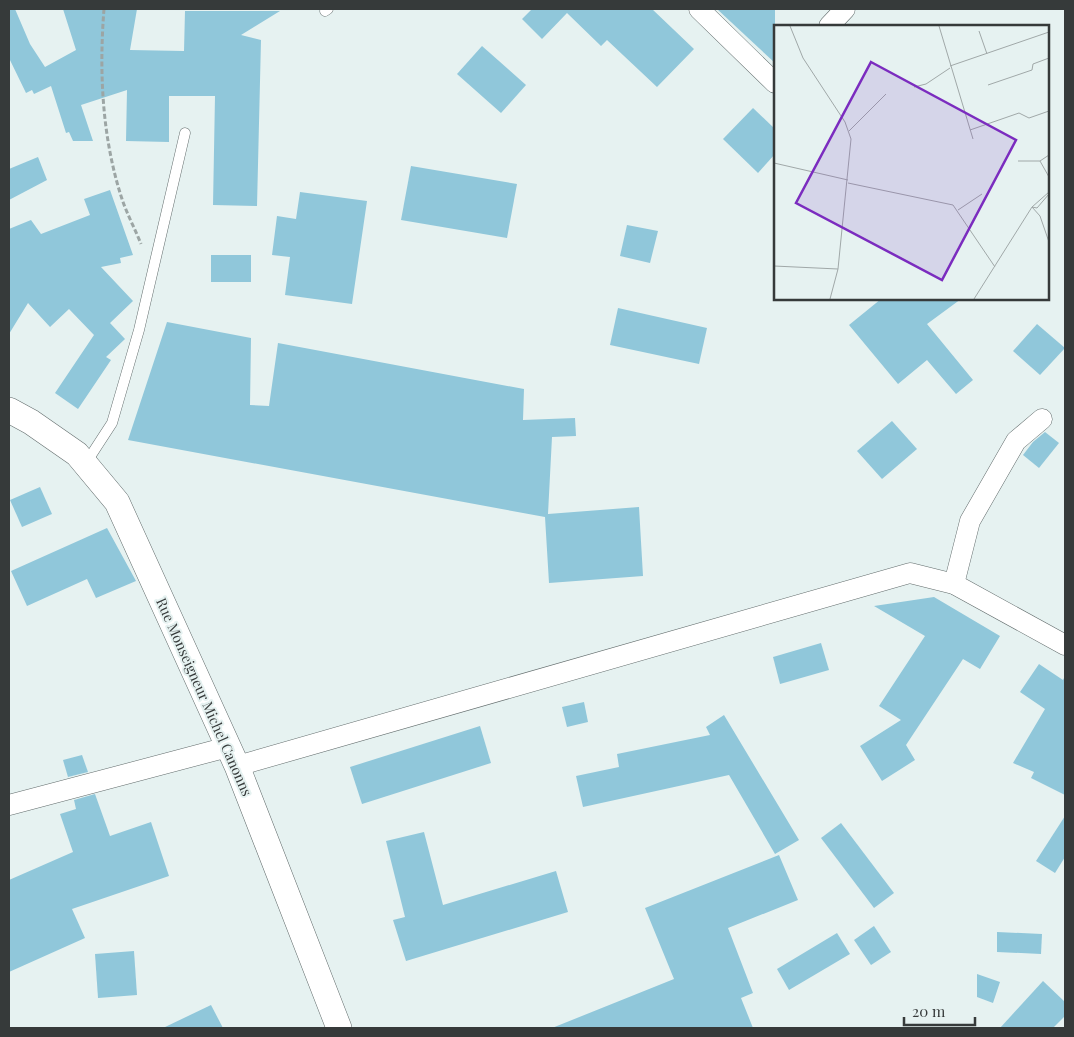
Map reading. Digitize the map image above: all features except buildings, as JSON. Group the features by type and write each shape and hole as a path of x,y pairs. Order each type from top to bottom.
{"street":[{"path":"699,9 774,82"},
{"path":"830,25 845,9"},
{"name":"Rue Monseigneur Michel Canonns","path":"9,410 39,427 76,454 117,502 233,757 339,1028"},
{"path":"954,584 970,521 1016,441 1042,419"},
{"path":"9,805 233,757 910,573 954,584 1065,645"}],"lane":[{"path":"85,464 112,423 139,330 185,133"}],"path":[{"path":"104,9 101,86 109,150 122,199 142,246 154,266"}]}
